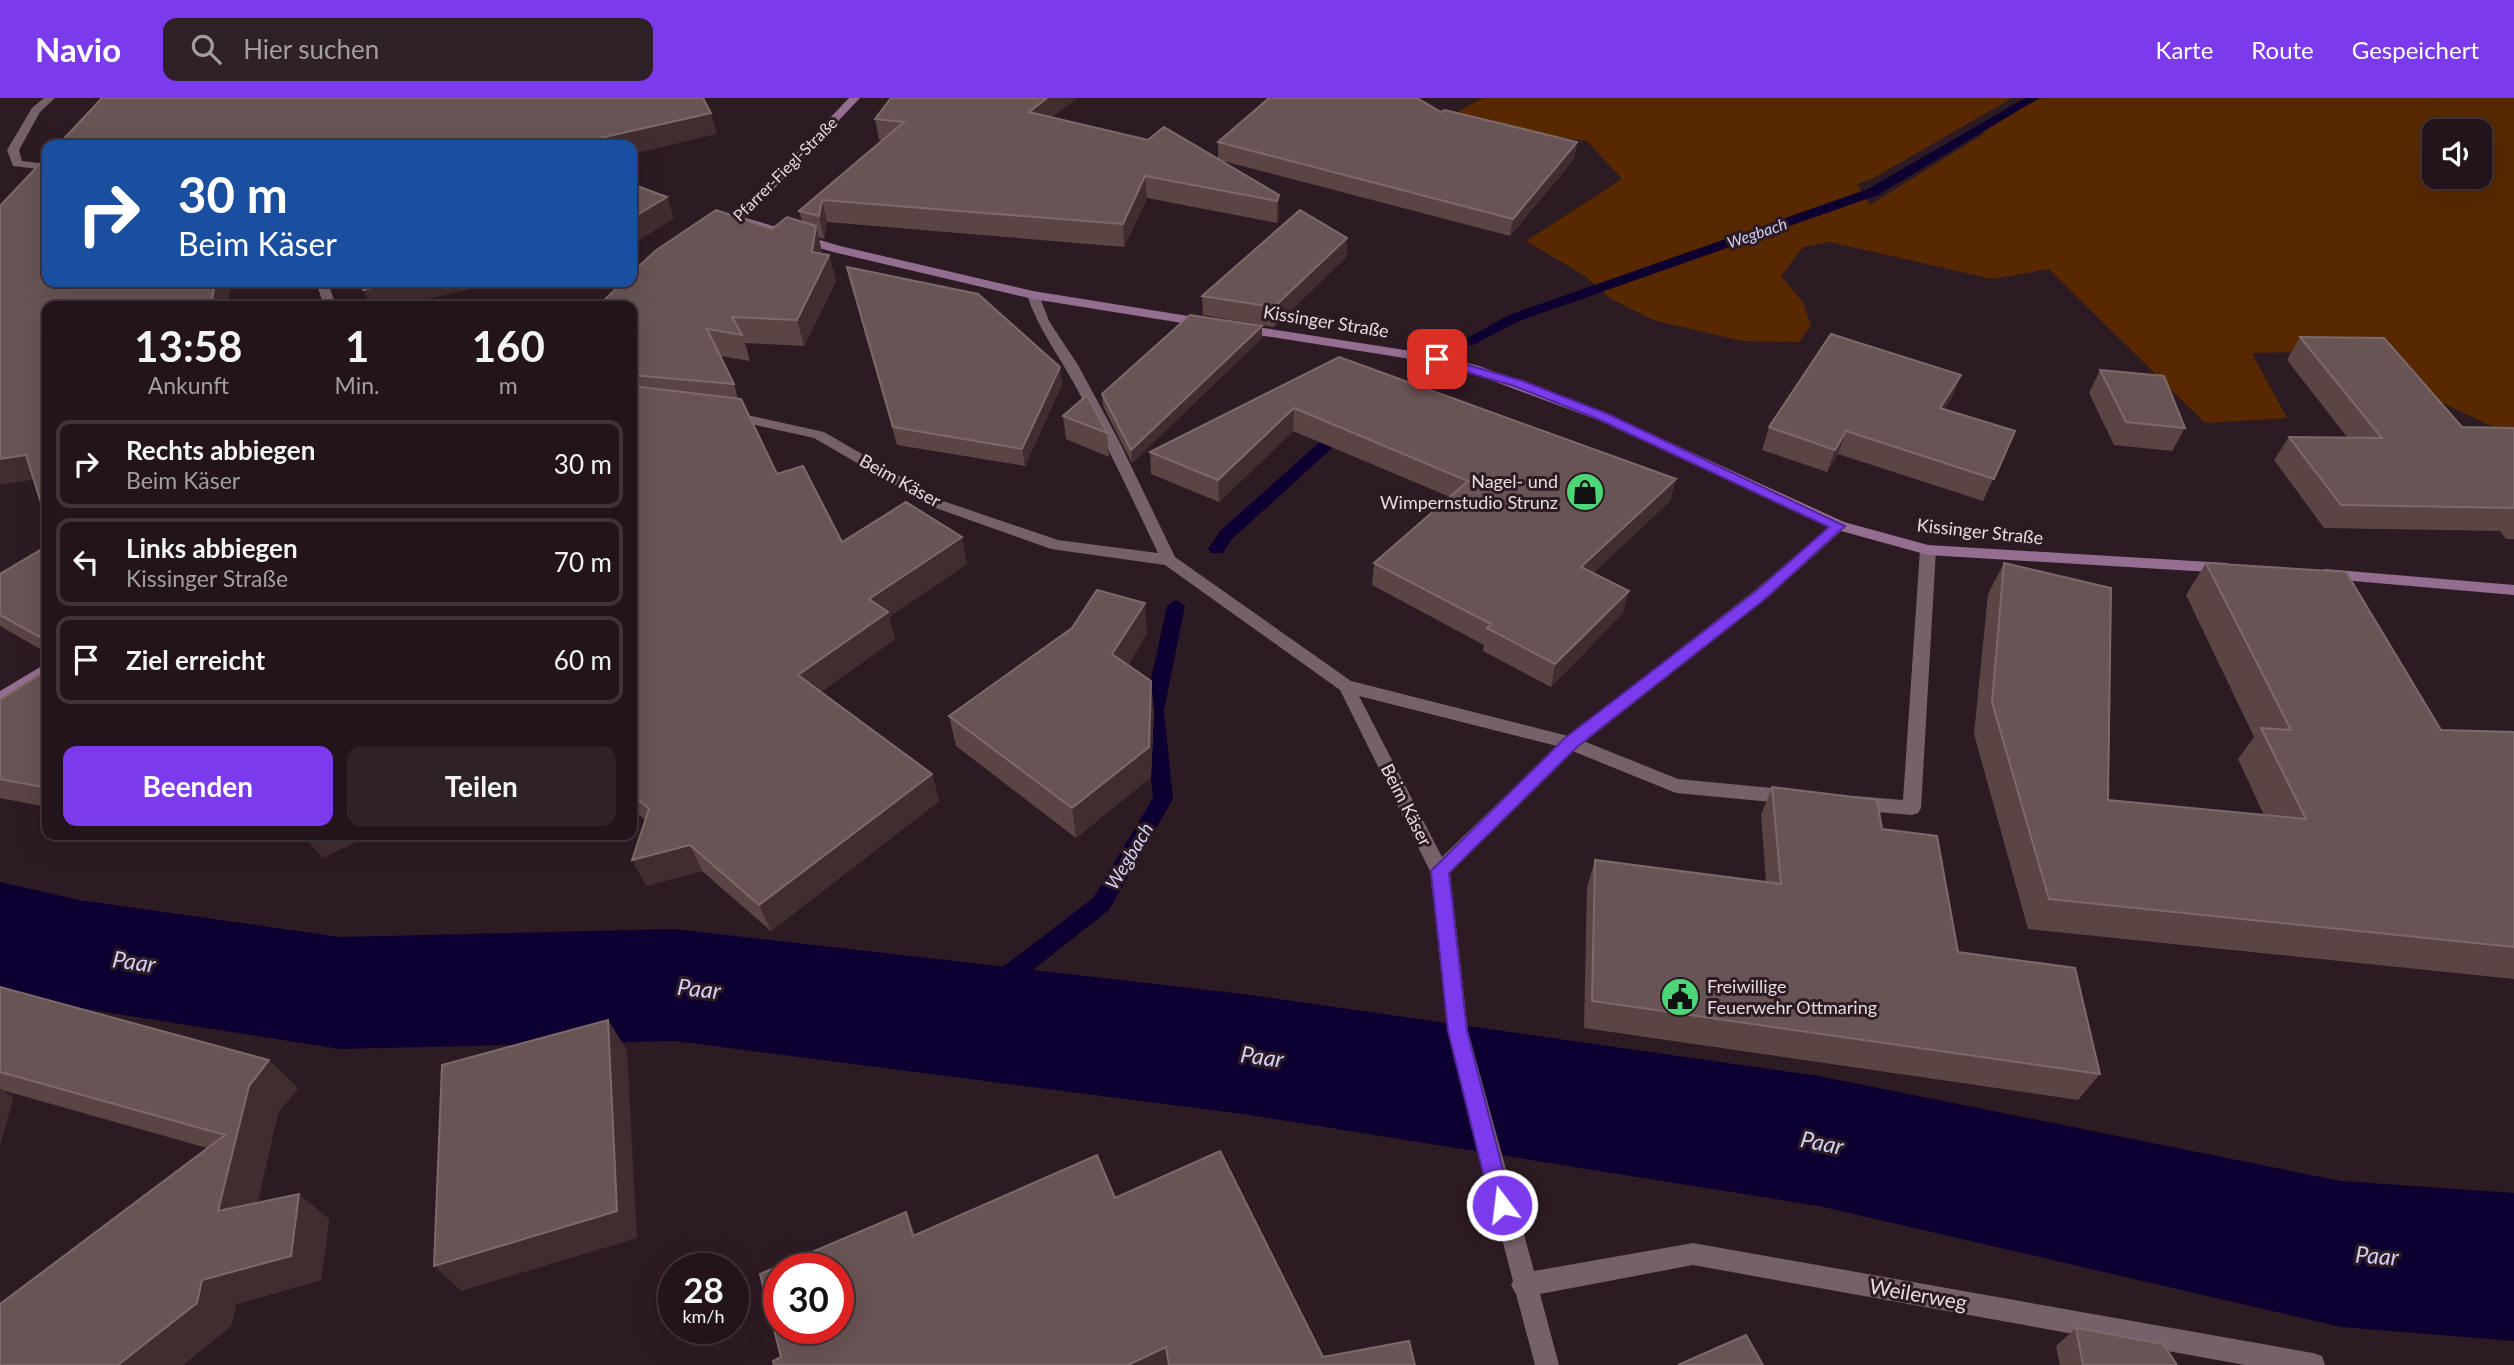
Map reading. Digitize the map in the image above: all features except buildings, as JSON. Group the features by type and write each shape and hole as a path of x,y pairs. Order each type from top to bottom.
{"street":[{"path":"42,166 17,164 13,150 36,110 50,98"},
{"name":"Pfarrer-Fiegl-Straße","path":"715,233 736,219 855,98"},
{"name":"Kissinger Straße","path":"736,219 837,249 1033,295 1437,359 1474,369 1603,416 1839,526 1928,550 2240,568"},
{"name":"Beim Käser","path":"1033,295 1042,321 1071,365 1106,430 1169,560"},
{"name":"Beim Käser","path":"710,414 736,416 819,435 938,504 1056,545 1169,560 1346,686 1571,743"},
{"name":"Beim Käser","path":"1346,686 1440,871 1571,743 1760,595 1839,526"},
{"path":"1836,801 1912,808 1928,550"},
{"path":"2308,572 2514,590"},
{"path":"0,699 42,672"},
{"path":"1571,743 1676,786 1810,799"},
{"path":"1440,871 1458,1031 1487,1151 1547,1365"},
{"name":"Weilerweg","path":"1523,1284 1693,1254 2313,1365"}],"shaded area":[{"path":"1483,98 2012,98 1872,179 1857,184 1870,205 1985,133 1975,132 2042,98 2514,98 2514,433 2498,429 2419,392 2365,351 2252,353 2287,418 2205,423 2049,269 1992,279 1830,242 1803,247 1781,276 1803,302 1811,326 1799,342 1742,341 1653,320 1610,298 1585,276 1526,241 1622,179 1587,141 1443,120"}],"waterway":[{"name":"Wegbach","path":"1468,342 1514,318 1873,192 2033,98"},
{"name":"Wegbach","path":"1217,549 1226,535 1346,427"},
{"name":"Wegbach","path":"929,1016 1016,970 1101,904 1163,799 1154,711 1176,606"},
{"name":"Paar","path":"0,935 79,954 340,993 674,985 1243,1054 1819,1141 2341,1254 2514,1267"}],"place":[{"name":"Nagel- und Wimpernstudio Strunz","path":"1585,492"},
{"name":"Freiwillige Feuerwehr Ottmaring","path":"1680,997"}],"route":[{"path":"1437,359 1518,383 1603,416 1705,466 1839,526 1760,595 1571,743 1440,871 1458,1031 1502,1205"}]}
